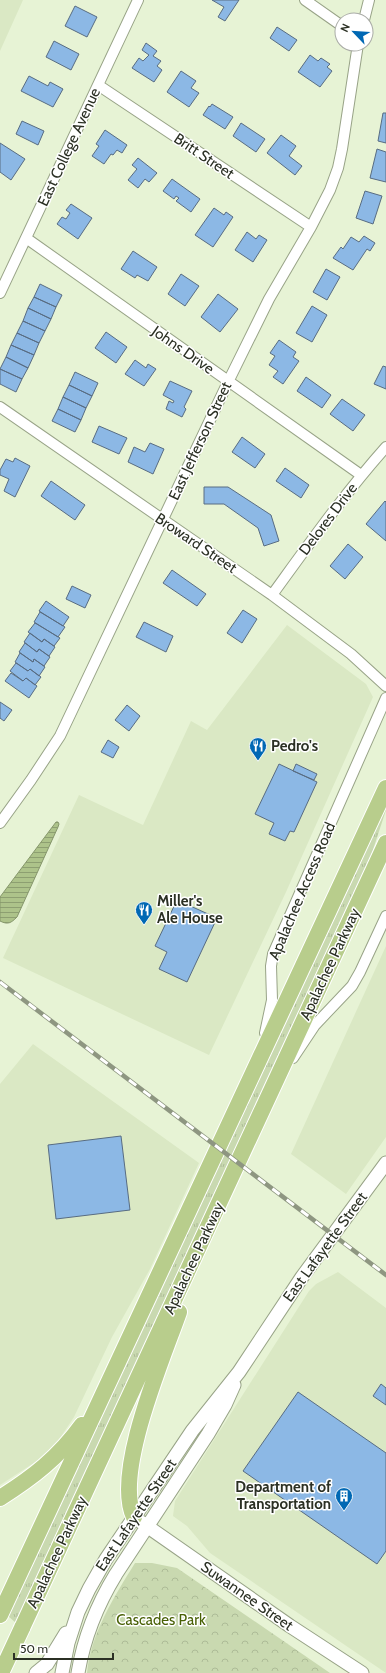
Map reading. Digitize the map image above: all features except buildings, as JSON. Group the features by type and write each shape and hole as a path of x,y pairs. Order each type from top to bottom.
{"main road":[{"name":"Apalachee Parkway","path":"1,1613 386,788"},
{"name":"Apalachee Parkway","path":"1,1673 386,843"},
{"path":"141,1522 130,1507 128,1487 131,1463 136,1442 159,1367 218,1207"},
{"path":"0,1498 36,1474 60,1452 89,1415 110,1380"}],"street":[{"name":"East College Avenue","path":"0,293 138,0"},
{"path":"305,0 334,20"},
{"path":"366,12 369,0"},
{"name":"East Jefferson Street","path":"0,823 60,736 269,299 311,227 330,190 338,168 357,52"},
{"name":"Britt Street","path":"98,86 311,227"},
{"name":"Johns Drive","path":"26,238 361,475"},
{"name":"Broward Street","path":"0,407 272,595 351,654 386,686"},
{"name":"Delores Drive","path":"272,595 361,475 386,446"},
{"name":"Apalachee Access Road","path":"234,1113 267,1025 273,994 271,966 273,954 386,698"},
{"path":"257,1123 284,1074 311,1031 325,1013 347,992 356,979 386,916"},
{"name":"East Lafayette Street","path":"78,1673 90,1624 103,1594 141,1522 202,1418 239,1372 302,1277 386,1163"},
{"name":"East Lafayette Street","path":"62,1673 68,1643 78,1612 100,1569 141,1522"},
{"name":"Suwannee Street","path":"141,1522 278,1618 362,1673"},
{"path":"36,1673 49,1662 78,1612"},
{"path":"72,1673 81,1658"}],"shaded area":[{"path":"0,0 23,0 0,51"},
{"path":"287,625 366,684 373,697 286,892 209,1055 3,958 79,795 143,825 191,721 207,730"},
{"path":"56,822 59,824 58,827 17,917 9,923 0,921 0,897"},
{"path":"386,946 386,1137 346,1194 291,1154"},
{"path":"33,1044 199,1163 150,1269 112,1337 74,1417 60,1438 40,1459 0,1485 0,1084"},
{"path":"338,1272 386,1308 386,1673 210,1553 187,1526 173,1516 175,1501 309,1291 316,1284"}],"green space":[{"path":"386,804 386,810 369,862 16,1623 8,1616"},
{"name":"Cascades Park","path":"135,1563 152,1563 177,1568 330,1673 87,1673 89,1658 98,1630 119,1589"}],"railway":[{"path":"0,982 386,1275"}],"place":[{"name":"Pedro's","path":"258,761"},
{"name":"Miller's Ale House","path":"144,925"},
{"name":"Department of Transportation","path":"344,1511"}]}
